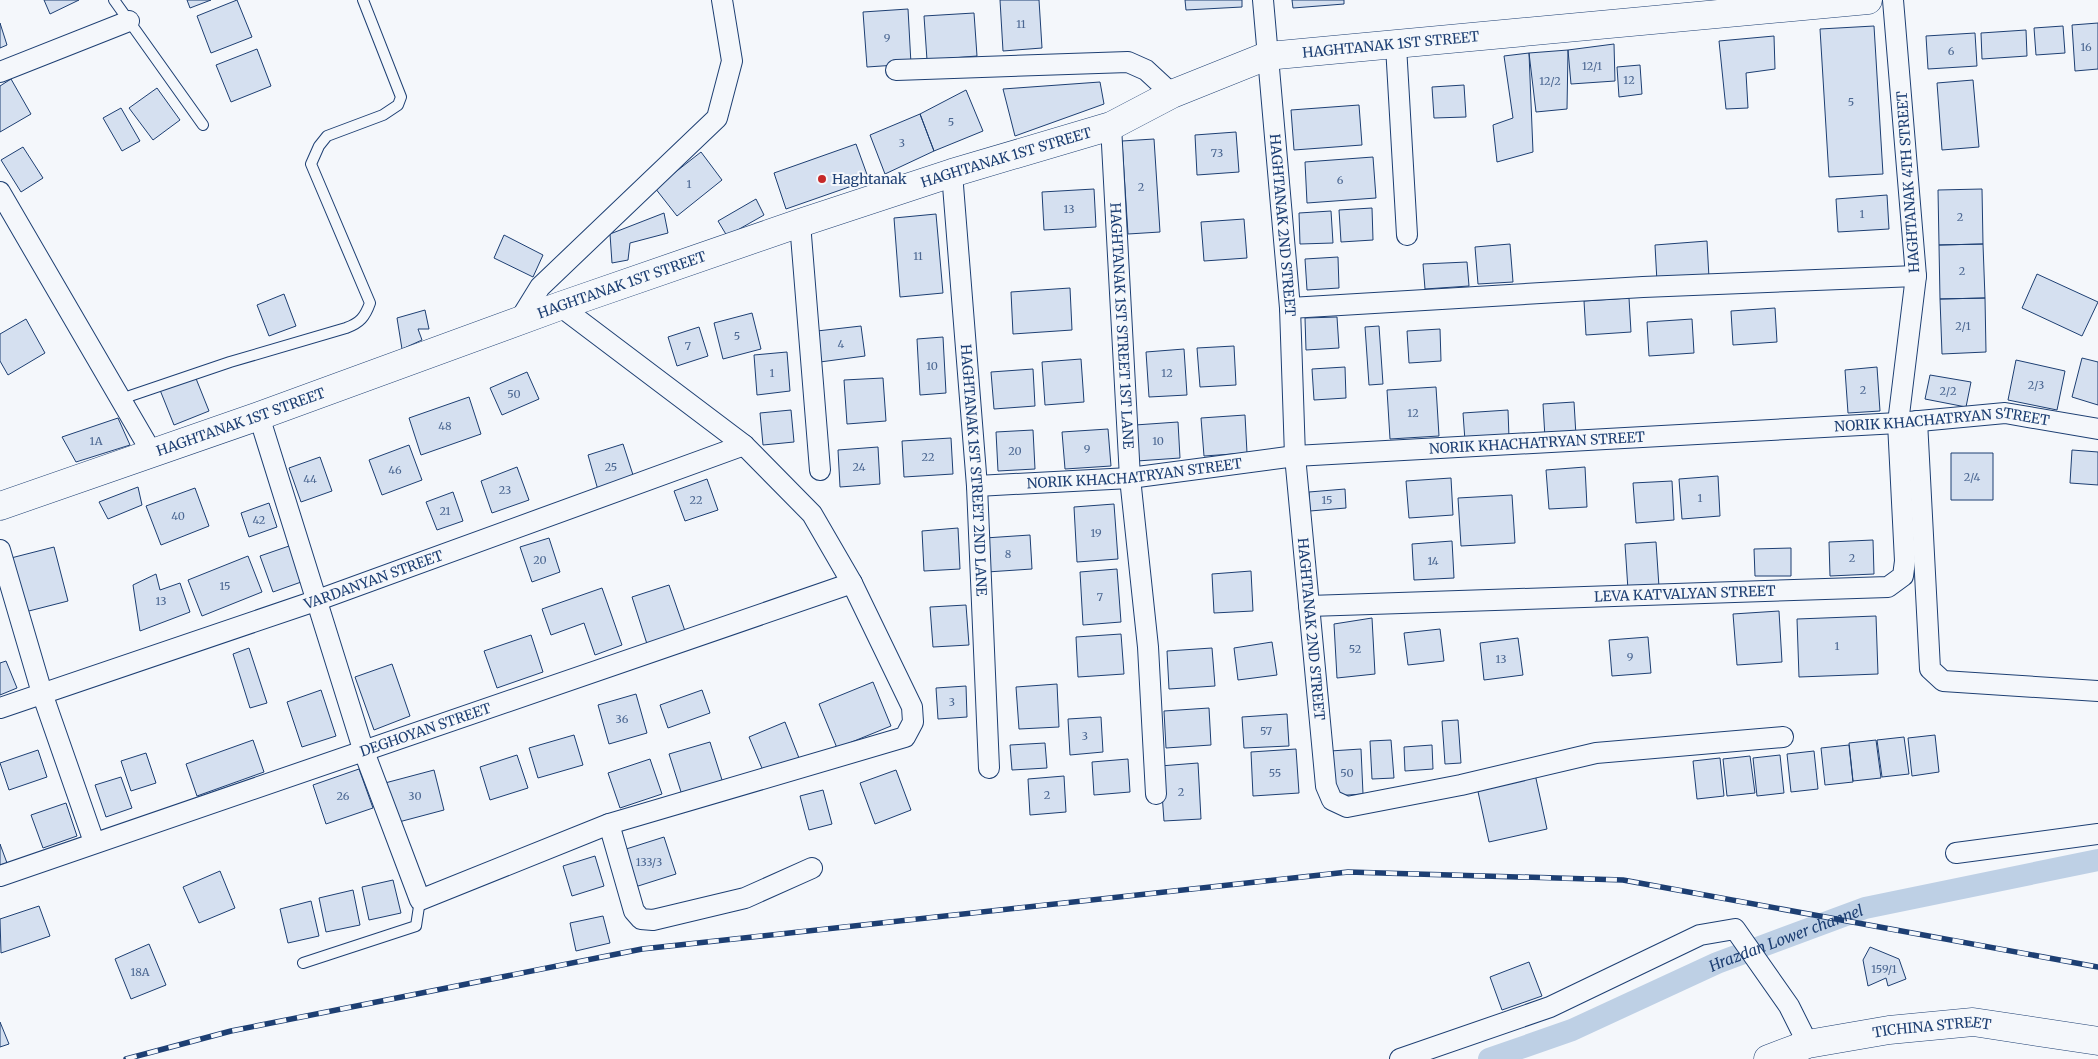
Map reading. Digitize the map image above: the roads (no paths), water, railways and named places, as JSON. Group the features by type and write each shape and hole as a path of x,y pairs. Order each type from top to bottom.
{"main road":[{"name":"HAGHTANAK 1ST STREET","path":"0,506 259,416 560,306 800,223 952,173 1111,126 1172,94 1267,56 1396,46 1868,0"},
{"name":"TICHINA STREET","path":"1768,1059 1808,1044 1889,1030 1972,1022 2098,1041"}],"street":[{"path":"519,321 540,287 717,118 732,61 722,0"},
{"name":"HAGHTANAK 2ND STREET","path":"1262,0 1290,308 1295,456 1326,786 1332,800 1347,807 1461,785 1596,753 1783,737"},
{"name":"HAGHTANAK 4TH STREET","path":"1894,0 1916,276 1908,422"},
{"path":"0,72 129,21"},
{"path":"1396,46 1407,235"},
{"path":"896,70 1128,62 1146,70 1172,94"},
{"name":"HAGHTANAK 1ST STREET 1ST LANE","path":"1111,126 1130,478 1148,647 1156,794"},
{"name":"HAGHTANAK 1ST STREET 2ND LANE","path":"952,173 977,486 989,768"},
{"path":"0,192 152,453"},
{"path":"800,223 820,470"},
{"path":"1290,308 1644,287 1916,276"},
{"path":"259,416 363,749 420,900 609,824 905,736 913,722 912,707 852,583 812,514 744,445 560,306"},
{"name":"NORIK KHACHATRYAN STREET","path":"977,486 1130,478 1295,456 1908,422 2005,413 2098,429"},
{"path":"1908,422 1930,669 1943,681 2098,691"},
{"name":"LEVA KATVALYAN STREET","path":"1309,606 1888,587 1904,576 1908,422"},
{"name":"VARDANYAN STREET","path":"0,708 318,600 744,445"},
{"path":"0,550 42,693 94,842"},
{"name":"DEGHOYAN STREET","path":"0,876 363,749 852,583"},
{"path":"609,824 634,911 641,919 653,920 746,898 812,868"},
{"path":"1956,854 2098,834"},
{"path":"1400,1059 1550,1007 1700,935 1735,929 1789,1006 1808,1044"}],"lane":[{"path":"114,0 203,125"},
{"path":"121,399 230,362 346,328 357,324 366,316 370,303 311,164 319,146 328,136 383,115 398,105 401,96 363,0"},
{"path":"304,962 416,926 420,900"}],"waterway":[{"name":"Hrazdan Lower channel","path":"1489,1059 1572,1030 1717,963 1865,908 2098,860"}],"railway":[{"path":"126,1059 231,1031 642,949 1348,872 1623,880 2098,967"}],"place":[{"name":"Haghtanak","path":"822,179"}]}
